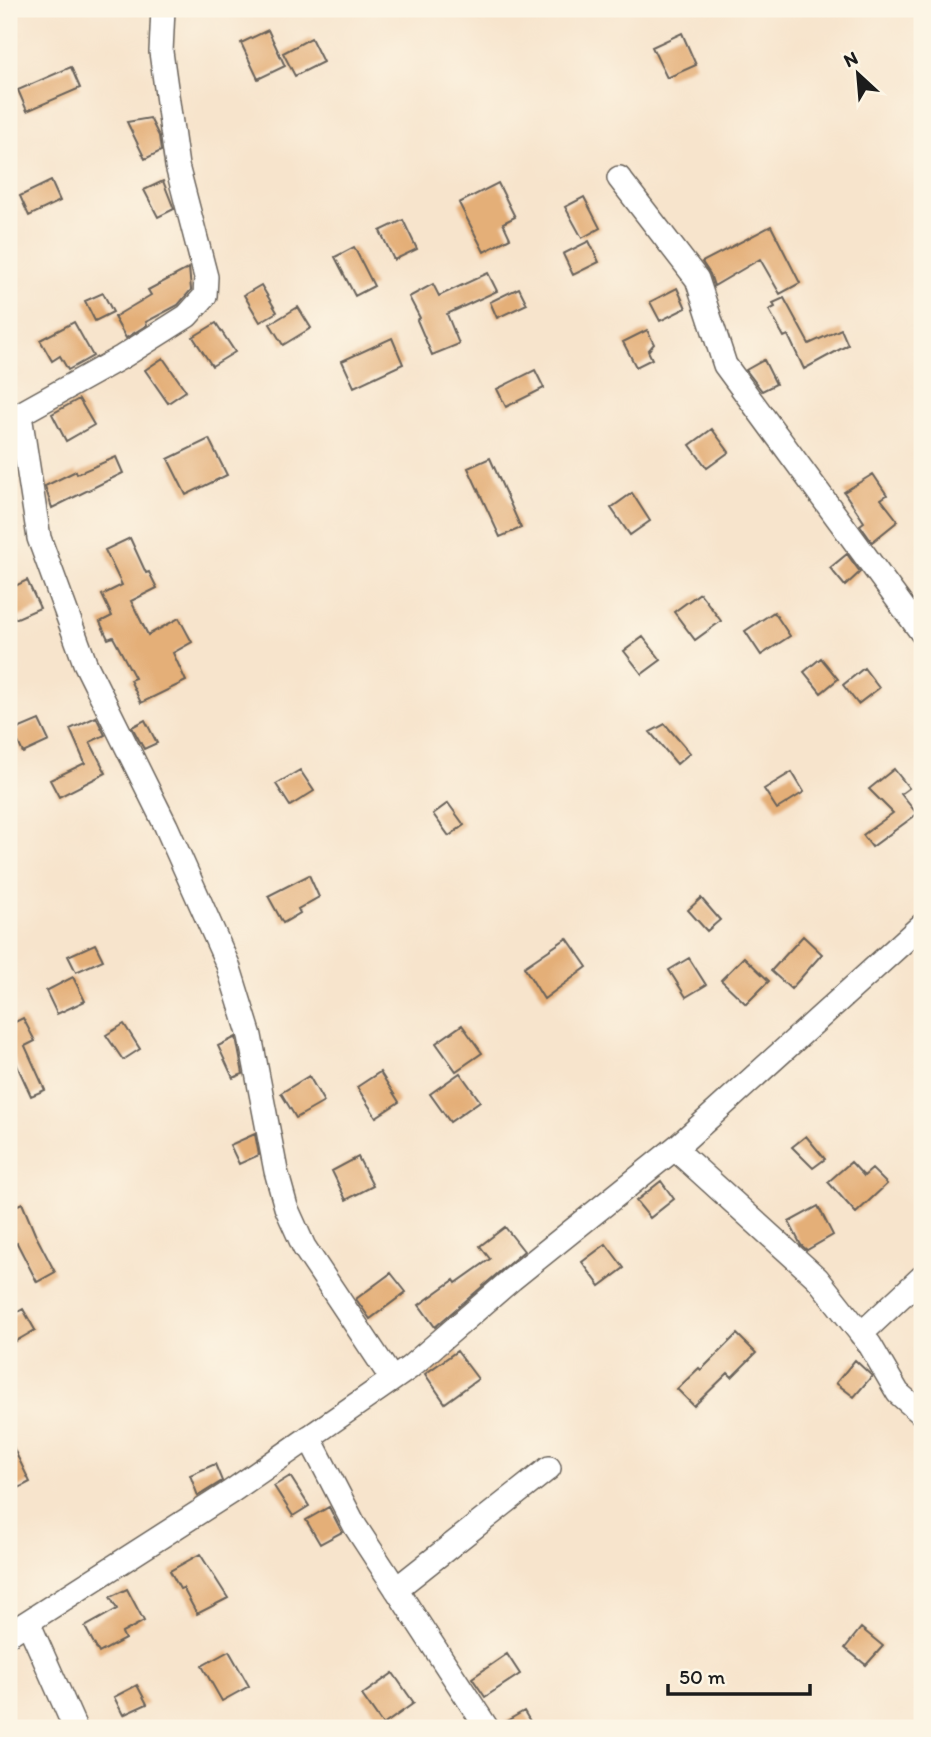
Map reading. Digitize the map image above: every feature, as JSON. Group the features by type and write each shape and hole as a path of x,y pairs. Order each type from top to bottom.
{"street":[{"path":"163,9 160,51 177,166 206,276 205,296 187,316 176,323 122,357 14,417 39,538 85,663 166,826 228,965 250,1036 276,1171 286,1207 304,1247 392,1379"},
{"path":"620,178 697,279 725,365 922,633"},
{"path":"75,1728 18,1628 229,1493 392,1379 675,1149 922,925"},
{"path":"675,1149 817,1278 861,1334 898,1393 922,1414"},
{"path":"861,1334 922,1277"},
{"path":"309,1437 355,1526 487,1728"},
{"path":"396,1589 549,1468"}],"building":[{"path":"268,30 285,66 258,79 241,43"},
{"path":"682,33 696,65 667,78 652,47"},
{"path":"311,38 323,62 295,76 283,53"},
{"path":"71,67 80,88 27,111 18,90"},
{"path":"150,118 159,136 161,151 145,159 127,122"},
{"path":"51,181 60,201 29,216 20,196"},
{"path":"163,181 174,209 158,217 144,190"},
{"path":"498,183 515,217 503,223 510,238 484,252 459,203"},
{"path":"584,197 600,228 582,238 565,207"},
{"path":"403,220 417,249 394,260 380,231"},
{"path":"771,226 800,283 780,294 760,259 714,286 702,262"},
{"path":"589,241 599,262 573,275 563,254"},
{"path":"354,247 374,286 355,296 335,257"},
{"path":"189,268 191,290 178,305 146,322 147,325 126,338 114,317 151,295 148,290"},
{"path":"488,273 497,291 447,314 459,344 432,355 417,320 420,318 409,297 433,284 439,296"},
{"path":"261,285 277,312 260,322 244,295"},
{"path":"519,288 527,304 497,318 490,302"},
{"path":"677,288 686,308 660,321 650,302"},
{"path":"103,293 113,312 95,321 85,301"},
{"path":"784,298 809,344 841,329 848,345 804,369 788,335 784,337 769,310 775,307 773,303"},
{"path":"298,307 311,328 283,345 270,324"},
{"path":"74,322 93,356 68,370 60,356 52,361 40,340"},
{"path":"216,323 235,352 212,366 193,337"},
{"path":"647,330 654,344 648,351 652,359 636,367 623,342"},
{"path":"392,338 403,364 354,387 342,361"},
{"path":"163,358 186,391 168,403 145,370"},
{"path":"764,360 776,384 762,391 746,370"},
{"path":"535,370 544,388 506,407 497,389"},
{"path":"79,399 94,425 66,441 52,414"},
{"path":"712,429 729,452 707,468 690,445"},
{"path":"209,439 227,475 186,495 168,459"},
{"path":"116,457 123,473 52,508 45,486 76,471 77,474"},
{"path":"490,458 521,528 500,537 468,468"},
{"path":"873,474 887,495 881,499 898,521 872,542 860,525 864,522 844,492"},
{"path":"632,493 650,521 630,535 611,508"},
{"path":"130,538 146,573 149,572 157,588 131,601 148,635 179,618 192,642 173,653 186,681 141,703 130,680 135,678 113,637 108,639 100,622 112,616 102,595 122,585 105,550"},
{"path":"847,554 860,572 845,586 830,568"},
{"path":"27,580 40,608 15,619 9,604 9,589"},
{"path":"700,593 721,621 695,640 674,612"},
{"path":"774,612 790,636 761,655 745,631"},
{"path":"643,637 661,660 642,674 624,651"},
{"path":"821,658 838,679 821,693 804,672"},
{"path":"864,668 879,688 858,704 843,685"},
{"path":"96,717 105,735 90,742 106,773 59,797 50,780 85,763 70,729"},
{"path":"39,720 49,741 23,753 13,731"},
{"path":"145,720 157,743 144,749 132,727"},
{"path":"665,724 690,753 677,764 650,732"},
{"path":"894,769 909,788 901,794 917,814 872,847 863,835 893,813 869,789"},
{"path":"300,770 314,791 290,806 276,784"},
{"path":"792,772 804,792 777,809 764,789"},
{"path":"448,803 464,825 449,836 433,814"},
{"path":"309,875 319,897 298,909 300,913 283,923 268,896"},
{"path":"701,898 720,920 707,931 688,910"},
{"path":"803,936 822,954 791,989 771,971"},
{"path":"567,938 587,967 544,999 524,967"},
{"path":"95,944 103,960 76,972 68,956"},
{"path":"744,957 769,981 746,1004 721,980"},
{"path":"689,958 706,985 686,997 669,970"},
{"path":"73,977 85,1001 57,1014 46,991"},
{"path":"23,1018 35,1041 25,1046 45,1090 31,1096 9,1048 9,1025"},
{"path":"124,1024 140,1049 123,1060 106,1035"},
{"path":"462,1025 482,1053 456,1071 436,1043"},
{"path":"236,1037 243,1074 233,1078 218,1046"},
{"path":"380,1072 399,1102 376,1117 357,1087"},
{"path":"460,1073 480,1101 450,1122 430,1094"},
{"path":"309,1076 324,1102 296,1118 281,1093"},
{"path":"255,1134 259,1155 239,1164 230,1145"},
{"path":"806,1136 825,1159 813,1168 792,1147"},
{"path":"358,1157 373,1186 346,1200 332,1171"},
{"path":"851,1162 864,1176 872,1169 887,1184 856,1213 828,1182"},
{"path":"661,1181 674,1199 650,1218 636,1201"},
{"path":"22,1203 55,1272 37,1282 17,1243 9,1246 9,1209"},
{"path":"818,1206 833,1235 807,1250 801,1245 789,1222"},
{"path":"505,1227 524,1251 435,1327 419,1305 490,1259 480,1246"},
{"path":"606,1244 624,1268 600,1286 582,1262"},
{"path":"391,1273 406,1292 370,1319 356,1299"},
{"path":"23,1309 35,1330 9,1345 9,1317"},
{"path":"737,1334 756,1353 732,1377 728,1373 694,1406 677,1389 699,1368 701,1370"},
{"path":"457,1351 478,1379 445,1403 425,1374"},
{"path":"855,1360 872,1376 854,1397 836,1383"},
{"path":"9,1439 30,1482 9,1493"},
{"path":"215,1464 222,1481 198,1496 190,1475"},
{"path":"290,1476 309,1506 293,1516 274,1486"},
{"path":"329,1507 342,1532 320,1544 306,1520"},
{"path":"200,1554 228,1598 197,1614 170,1571"},
{"path":"127,1589 144,1621 122,1633 125,1639 99,1653 85,1627 117,1609 110,1597"},
{"path":"861,1628 883,1646 866,1665 845,1648"},
{"path":"229,1651 249,1686 222,1701 202,1666"},
{"path":"507,1654 520,1674 485,1697 472,1678"},
{"path":"393,1673 414,1703 383,1725 362,1695"},
{"path":"137,1685 147,1704 123,1715 114,1697"},
{"path":"524,1711 534,1728 501,1728 500,1725"}]}
